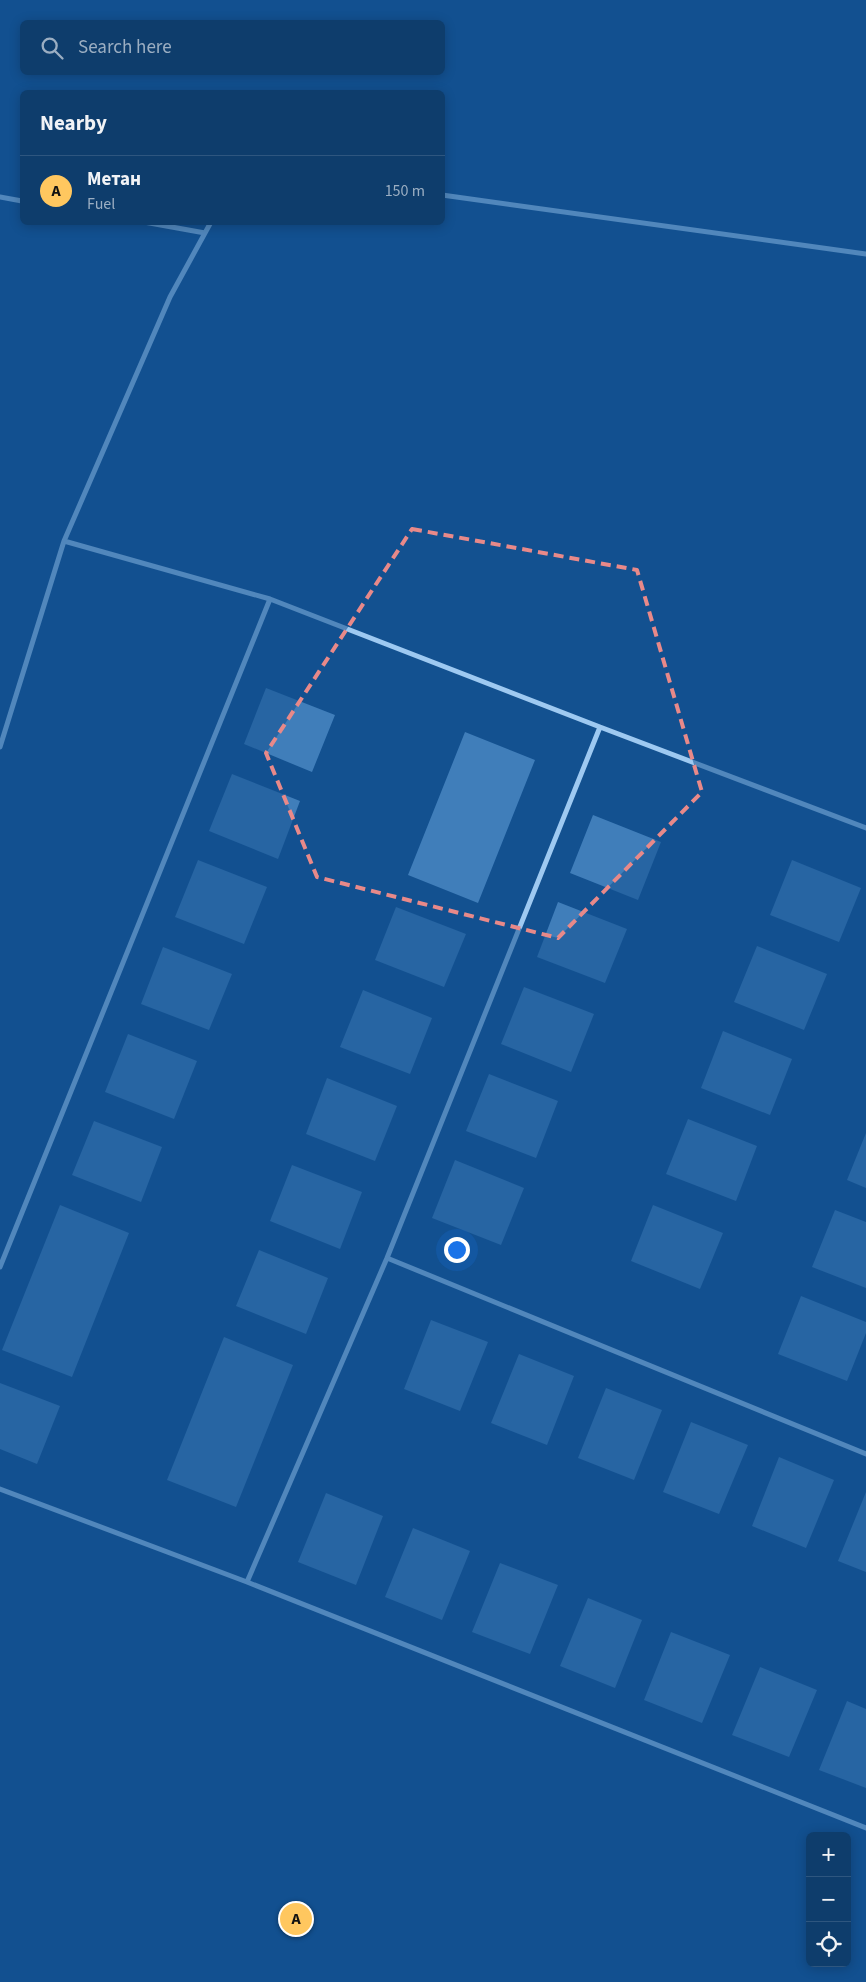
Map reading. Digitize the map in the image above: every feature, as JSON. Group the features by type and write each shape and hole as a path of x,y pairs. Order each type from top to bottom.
{"street":[{"path":"445,194 866,254"},
{"path":"0,197 20,201"},
{"path":"160,225 204,233"},
{"path":"0,746 64,541 170,297 208,225"},
{"path":"64,541 270,599 866,828"},
{"path":"0,1268 270,599"},
{"path":"247,1582 388,1258 600,727"},
{"path":"388,1258 866,1454"},
{"path":"0,1488 247,1582 866,1828"}],"highlighted area":[{"path":"412,529 637,570 702,792 558,938 317,877 266,753"}],"building":[{"path":"266,688 335,715 312,772 244,744"},
{"path":"465,732 535,760 478,903 408,875"},
{"path":"232,774 300,801 278,859 209,831"},
{"path":"593,815 661,842 638,900 570,873"},
{"path":"198,860 267,887 244,944 175,917"},
{"path":"792,860 861,888 839,942 770,915"},
{"path":"558,902 627,929 605,983 537,957"},
{"path":"396,907 466,934 444,987 375,960"},
{"path":"757,946 827,974 804,1030 734,1002"},
{"path":"163,947 232,974 209,1030 141,1004"},
{"path":"524,987 594,1014 571,1072 501,1044"},
{"path":"363,990 432,1018 410,1074 340,1047"},
{"path":"723,1031 792,1059 770,1115 701,1088"},
{"path":"128,1034 197,1061 174,1119 105,1092"},
{"path":"489,1074 558,1101 536,1158 466,1131"},
{"path":"327,1078 397,1106 375,1161 306,1134"},
{"path":"688,1119 757,1146 736,1201 666,1174"},
{"path":"94,1121 162,1147 141,1202 72,1175"},
{"path":"866,1133 866,1188 847,1180"},
{"path":"455,1160 524,1188 501,1245 432,1218"},
{"path":"292,1165 362,1192 340,1249 270,1221"},
{"path":"60,1205 129,1233 72,1377 2,1350"},
{"path":"653,1205 723,1233 700,1289 631,1261"},
{"path":"835,1210 866,1222 866,1288 812,1267"},
{"path":"259,1250 328,1278 306,1334 236,1306"},
{"path":"801,1296 866,1322 866,1333 847,1381 778,1354"},
{"path":"431,1320 488,1342 460,1411 404,1389"},
{"path":"224,1337 293,1365 236,1507 167,1480"},
{"path":"519,1354 574,1376 547,1445 491,1423"},
{"path":"0,1383 60,1406 37,1464 0,1449"},
{"path":"606,1388 662,1410 634,1480 578,1458"},
{"path":"691,1422 748,1445 719,1514 663,1492"},
{"path":"779,1457 834,1480 806,1548 752,1526"},
{"path":"866,1492 866,1572 838,1561"},
{"path":"326,1493 383,1516 356,1585 298,1562"},
{"path":"413,1528 470,1551 442,1620 385,1597"},
{"path":"500,1563 558,1585 530,1654 472,1632"},
{"path":"588,1598 642,1620 615,1688 560,1666"},
{"path":"671,1632 730,1655 702,1723 644,1700"},
{"path":"760,1667 817,1690 789,1757 732,1735"},
{"path":"847,1701 866,1709 866,1788 819,1770"}],"place":[{"name":"Метан","path":"296,1919"}]}
